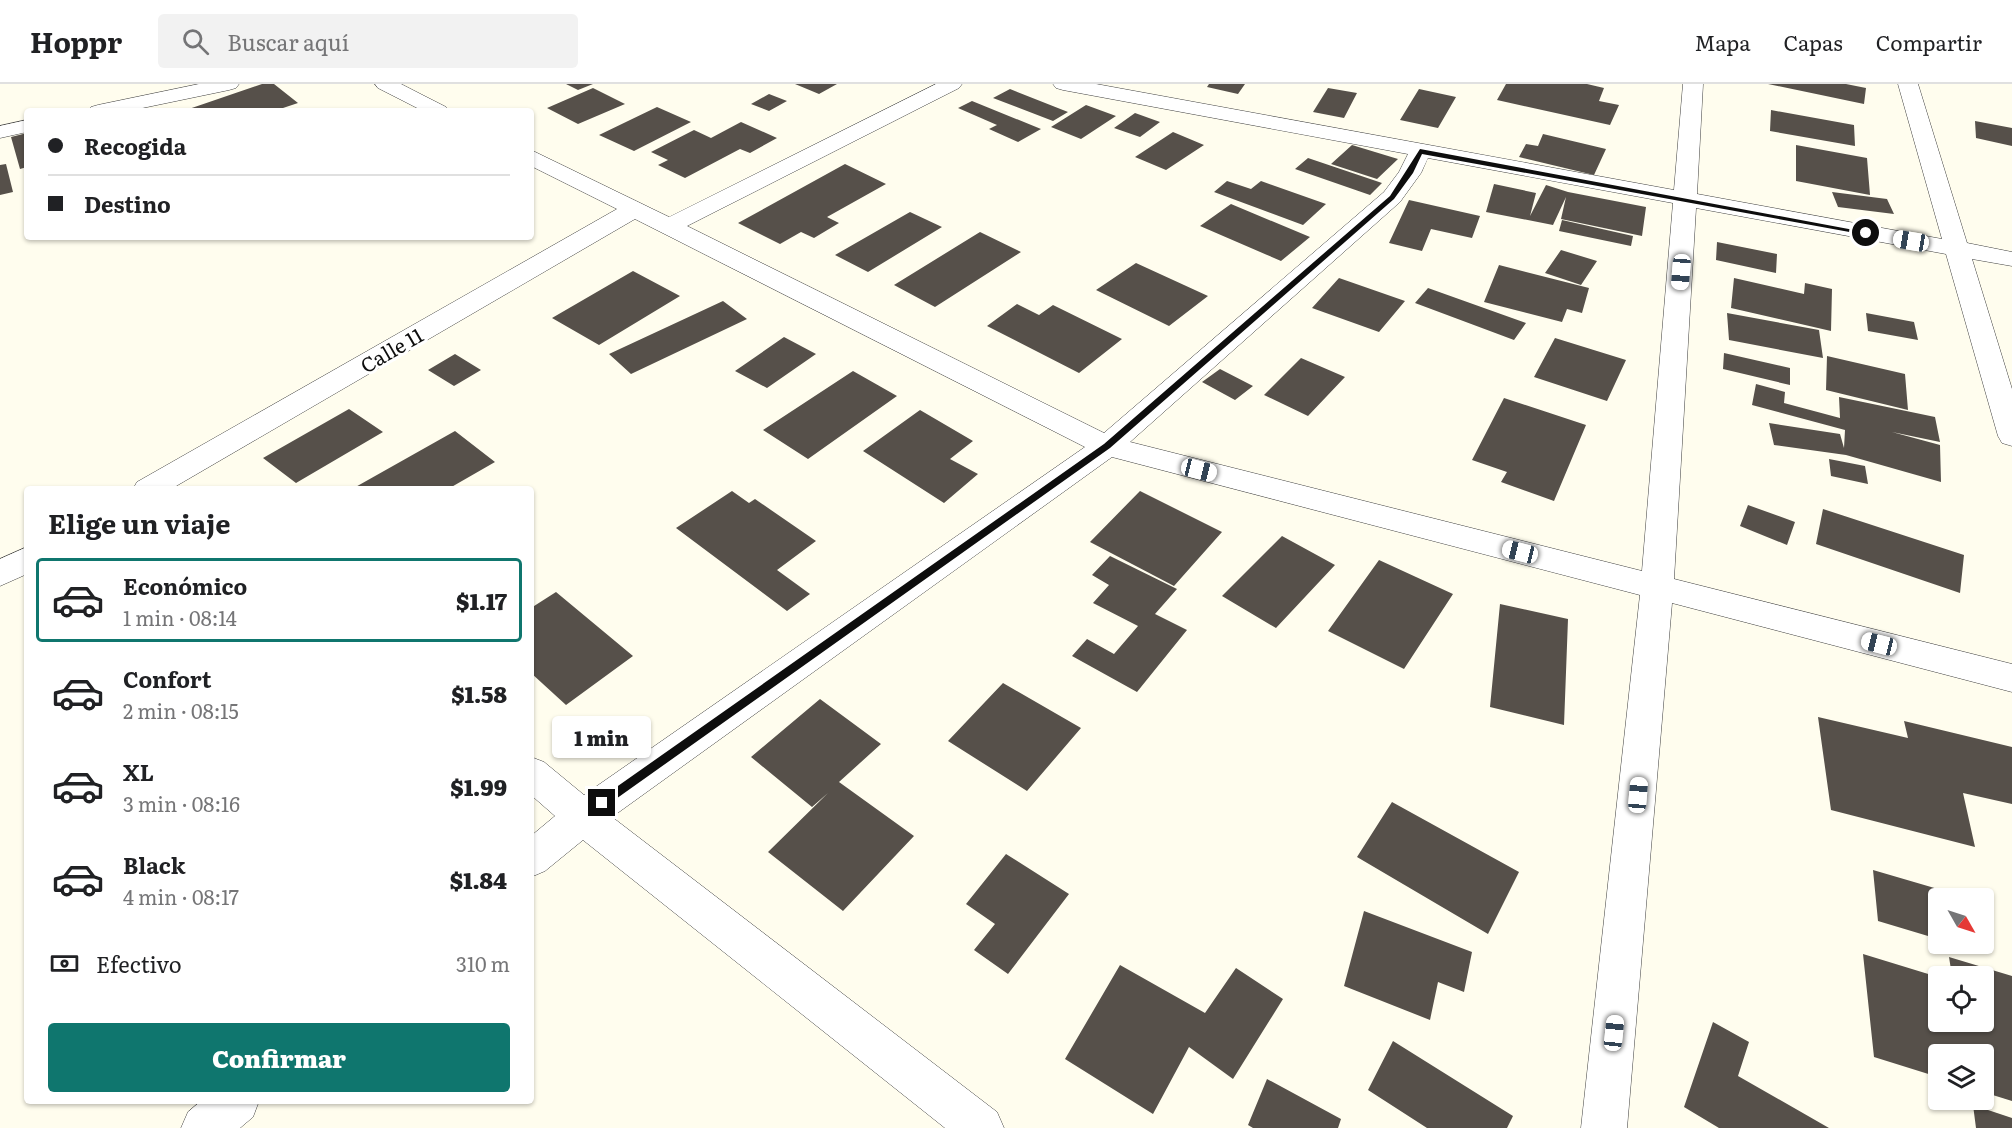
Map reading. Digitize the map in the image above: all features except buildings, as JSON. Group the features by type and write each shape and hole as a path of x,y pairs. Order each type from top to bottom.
{"street":[{"path":"113,108 229,84"},
{"path":"385,84 433,108"},
{"path":"669,226 952,84"},
{"path":"1063,84 2012,259"},
{"path":"1605,1128 1657,587 1693,84"},
{"path":"1908,84 2012,436"},
{"path":"0,132 24,127"},
{"path":"534,857 583,817 1107,446 1392,197 1410,173 1420,151"},
{"path":"534,158 1107,446 2012,678"},
{"name":"Calle 11","path":"162,486 186,481 635,209"},
{"path":"0,574 24,561"},
{"path":"534,776 583,817 981,1128"},
{"path":"204,1128 233,1104"}],"route":[{"path":"602,803 1107,446 1392,197 1410,173 1420,151 1866,233"}]}
